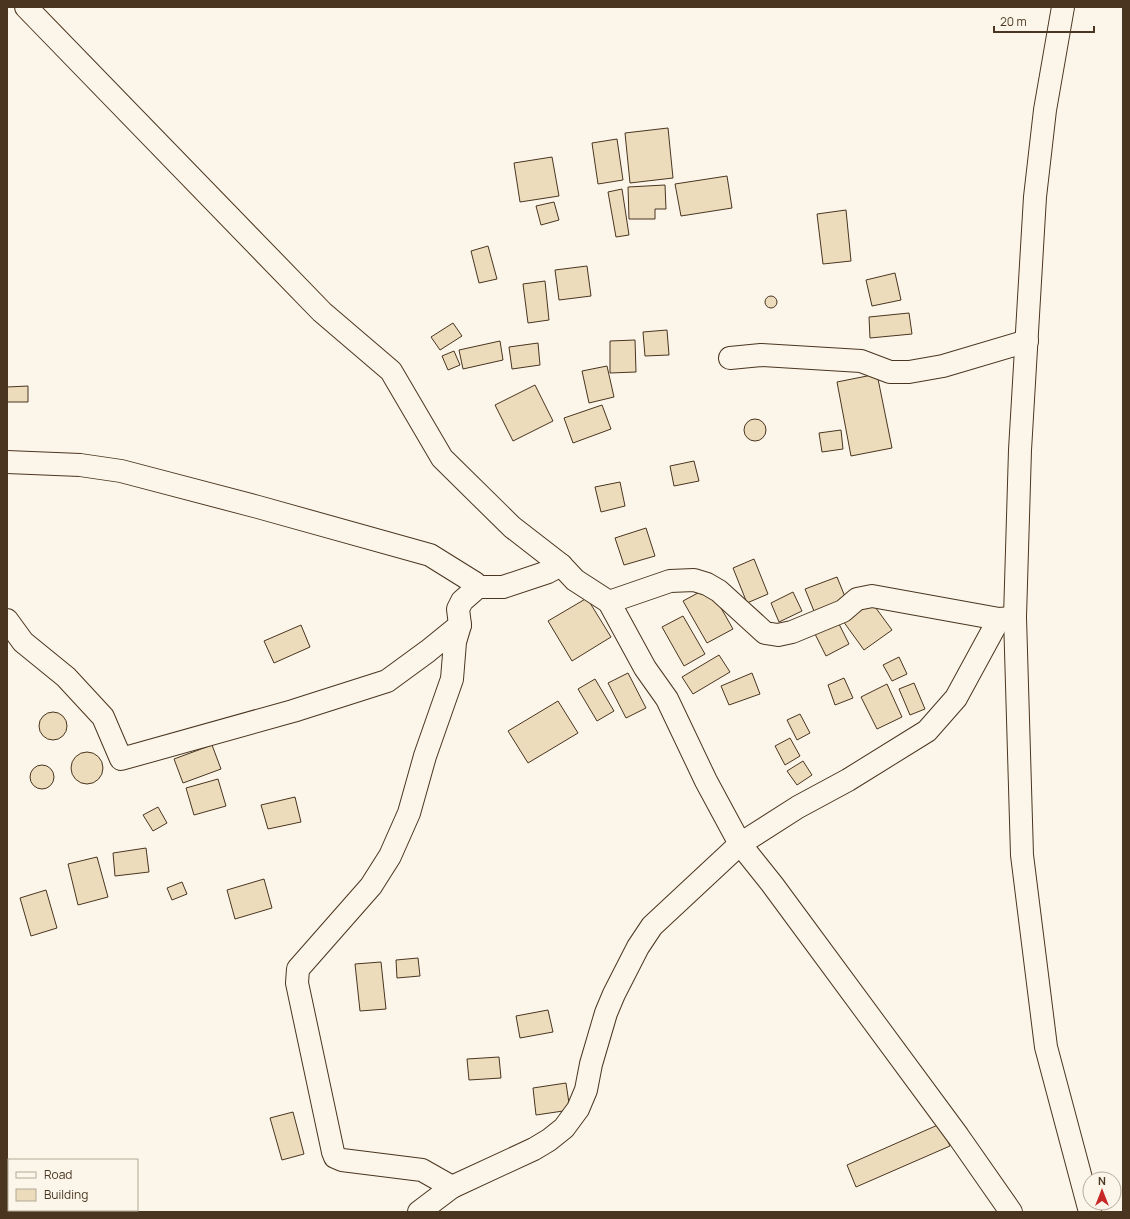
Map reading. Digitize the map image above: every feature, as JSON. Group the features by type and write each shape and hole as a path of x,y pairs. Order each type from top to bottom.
{"street":[{"path":"26,7 322,312 391,371 442,458 512,527 561,566 576,580 609,602 645,668 667,699 706,781 740,844 772,884 958,1136 1011,1212"},
{"path":"1063,7 1045,110 1035,196 1020,450 1007,618 1022,855 1046,1047 1090,1212"},
{"path":"730,358 762,355 861,361 890,372 909,372 943,366 1027,342"},
{"path":"7,462 80,465 121,472 265,509 430,555 475,583 478,587"},
{"path":"452,1187 422,1170 342,1160 335,1157 297,983 297,974 298,969 371,886 390,856 409,813 425,756 448,694 454,668 455,642 460,625 458,609 462,601 478,587 503,587 548,572 561,566"},
{"path":"609,602 670,581 694,580 707,584 719,591 765,633 778,635 792,632 843,611 857,599 872,596 1007,618"},
{"path":"419,1212 452,1187 534,1149 550,1140 564,1128 578,1109 586,1090 591,1064 606,1013 614,994 638,947 652,926 740,844 798,807 848,780 927,731 956,698 1007,618"},
{"path":"7,620 22,642 66,677 103,716 121,758 292,711 387,680 428,651 460,625"}],"building":[{"path":"668,128 673,178 630,183 625,133"},
{"path":"617,139 623,180 598,184 592,143"},
{"path":"552,157 559,196 520,202 514,163"},
{"path":"727,176 732,208 681,216 675,184"},
{"path":"665,185 666,209 655,209 655,219 629,219 628,187"},
{"path":"622,189 629,235 616,237 608,192"},
{"path":"554,202 559,220 541,225 536,206"},
{"path":"846,210 851,261 823,264 817,214"},
{"path":"488,246 497,279 479,283 471,251"},
{"path":"587,266 591,296 559,300 555,270"},
{"path":"895,273 901,300 872,306 866,280"},
{"path":"545,281 549,320 528,323 523,284"},
{"path":"773,296 776,297 776,307 769,308 766,307 765,300 766,297"},
{"path":"909,313 912,334 870,338 869,317"},
{"path":"453,323 462,336 440,350 431,337"},
{"path":"667,330 669,355 645,356 643,332"},
{"path":"635,340 636,372 610,373 610,341"},
{"path":"500,341 503,360 463,369 459,350"},
{"path":"538,343 540,365 512,369 509,347"},
{"path":"454,351 460,365 448,370 442,356"},
{"path":"607,366 614,397 589,403 582,371"},
{"path":"877,374 892,448 851,456 837,382"},
{"path":"535,385 553,421 513,441 495,405"},
{"path":"28,386 28,402 7,402 7,387"},
{"path":"602,405 611,429 573,443 564,418"},
{"path":"755,419 763,422 766,430 763,438 755,441 747,438 744,430 747,422"},
{"path":"841,430 843,449 822,452 819,433"},
{"path":"694,461 699,481 674,486 670,466"},
{"path":"620,482 625,506 601,512 595,487"},
{"path":"646,528 655,556 624,565 615,538"},
{"path":"754,559 768,594 747,603 733,568"},
{"path":"837,577 848,604 816,616 805,589"},
{"path":"709,587 733,629 707,643 683,601"},
{"path":"793,592 802,611 779,622 771,603"},
{"path":"587,598 611,637 572,661 548,621"},
{"path":"870,600 892,630 864,650 843,621"},
{"path":"683,616 705,654 684,666 662,627"},
{"path":"837,620 849,644 826,656 814,632"},
{"path":"301,625 310,647 274,663 264,641"},
{"path":"719,655 730,672 693,694 682,677"},
{"path":"899,657 907,674 892,681 883,665"},
{"path":"628,673 646,708 626,718 608,683"},
{"path":"752,673 760,694 729,705 721,686"},
{"path":"844,678 853,698 835,705 828,685"},
{"path":"595,679 614,711 597,721 578,689"},
{"path":"914,683 925,709 910,715 899,689"},
{"path":"887,684 902,717 877,729 861,697"},
{"path":"558,701 578,733 528,763 508,731"},
{"path":"53,712 63,716 67,726 63,736 53,740 43,736 39,726 43,716"},
{"path":"800,714 810,733 797,740 787,720"},
{"path":"790,738 800,756 785,765 775,746"},
{"path":"212,745 221,769 183,783 174,759"},
{"path":"87,752 98,757 103,768 98,779 87,784 76,779 71,768 76,757"},
{"path":"803,761 812,775 797,785 787,771"},
{"path":"37,765 47,765 54,772 54,782 47,789 37,789 30,782 30,772"},
{"path":"218,779 226,806 194,815 186,788"},
{"path":"295,797 301,822 268,829 261,805"},
{"path":"158,807 167,823 153,831 143,815"},
{"path":"146,848 149,872 115,876 113,853"},
{"path":"97,857 108,897 78,905 68,864"},
{"path":"264,879 272,908 235,919 227,890"},
{"path":"182,882 187,894 172,900 167,888"},
{"path":"46,890 57,928 31,936 20,898"},
{"path":"418,958 420,976 397,978 396,960"},
{"path":"381,962 386,1009 360,1011 355,964"},
{"path":"548,1010 553,1032 520,1038 516,1016"},
{"path":"499,1057 501,1078 469,1080 467,1059"},
{"path":"566,1083 570,1110 536,1115 533,1088"},
{"path":"293,1112 304,1154 282,1160 270,1118"},
{"path":"940,1124 950,1146 856,1187 847,1165"}]}
